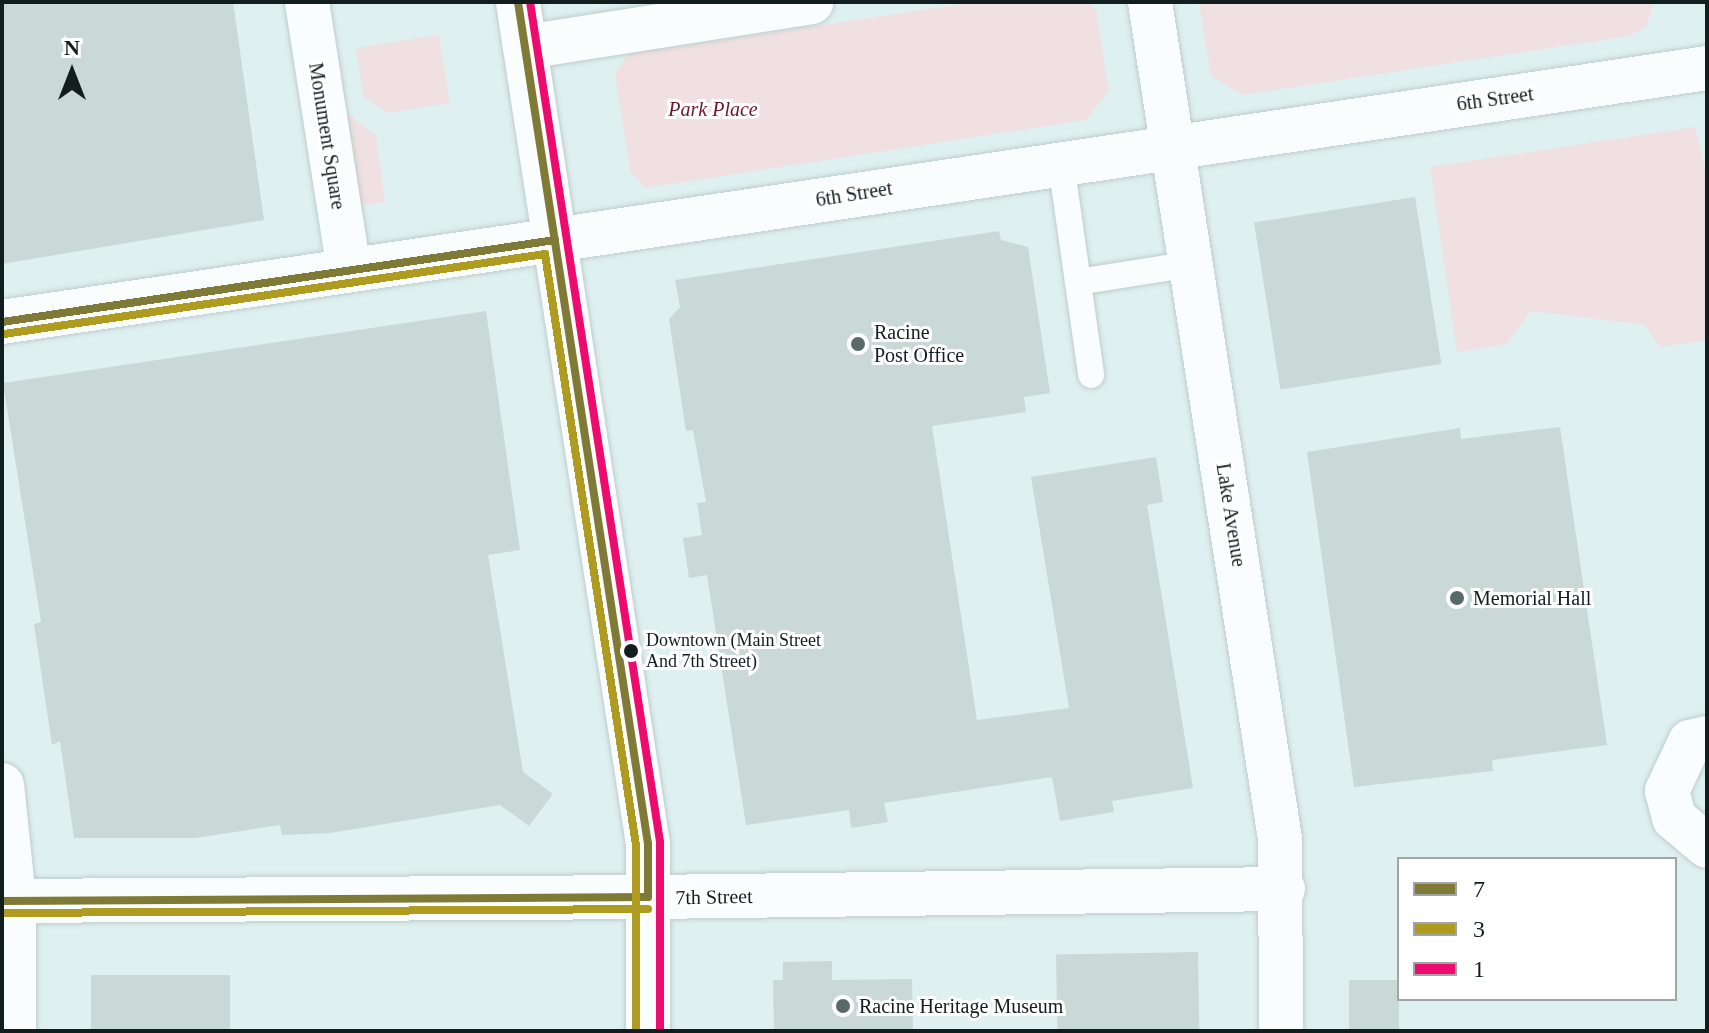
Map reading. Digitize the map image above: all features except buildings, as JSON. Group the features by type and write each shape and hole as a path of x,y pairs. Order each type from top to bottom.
{"street":[{"name":"Monument Square","path":"307,2 349,270"},
{"path":"518,2 648,844 648,1031"},
{"path":"525,47 811,2"},
{"name":"Lake Avenue","path":"1150,2 1192,264 1283,889 1281,1031"},
{"name":"6th Street","path":"2,322 1173,145 1707,68"},
{"path":"1707,738 1690,742 1667,791 1674,818 1707,846"},
{"path":"2,785 14,1031"},
{"name":"7th Street","path":"8,900 648,897 1283,889"}],"lane":[{"path":"1061,163 1091,375"},
{"path":"1078,282 1192,264"}],"green space":[{"name":"Park Place","path":"976,2 1086,2 1096,9 1109,91 1086,120 645,188 630,170 615,74 628,54"},
{"path":"1199,2 1654,2 1646,27 1629,36 1243,95 1211,76"},
{"path":"439,35 450,103 388,113 363,96 356,48"},
{"path":"348,114 376,136 385,202 354,207 341,116"},
{"path":"1695,127 1707,178 1707,340 1660,347 1645,325 1531,311 1506,344 1457,352 1430,167"}],"transit line":[{"name":"7","path":"2,901 648,897 648,844 518,2"},
{"name":"1","path":"530,2 660,842 660,1031"},
{"name":"7","path":"2,322 555,240"},
{"name":"3","path":"4,334 545,254 636,845 636,1031"},
{"name":"3","path":"2,913 648,909"}],"place":[{"name":"Racine Post Office","path":"858,344"},
{"name":"Memorial Hall","path":"1457,598"},
{"name":"Downtown (Main Street And 7th Street)","path":"631,651"},
{"name":"Racine Heritage Museum","path":"843,1006"}]}
